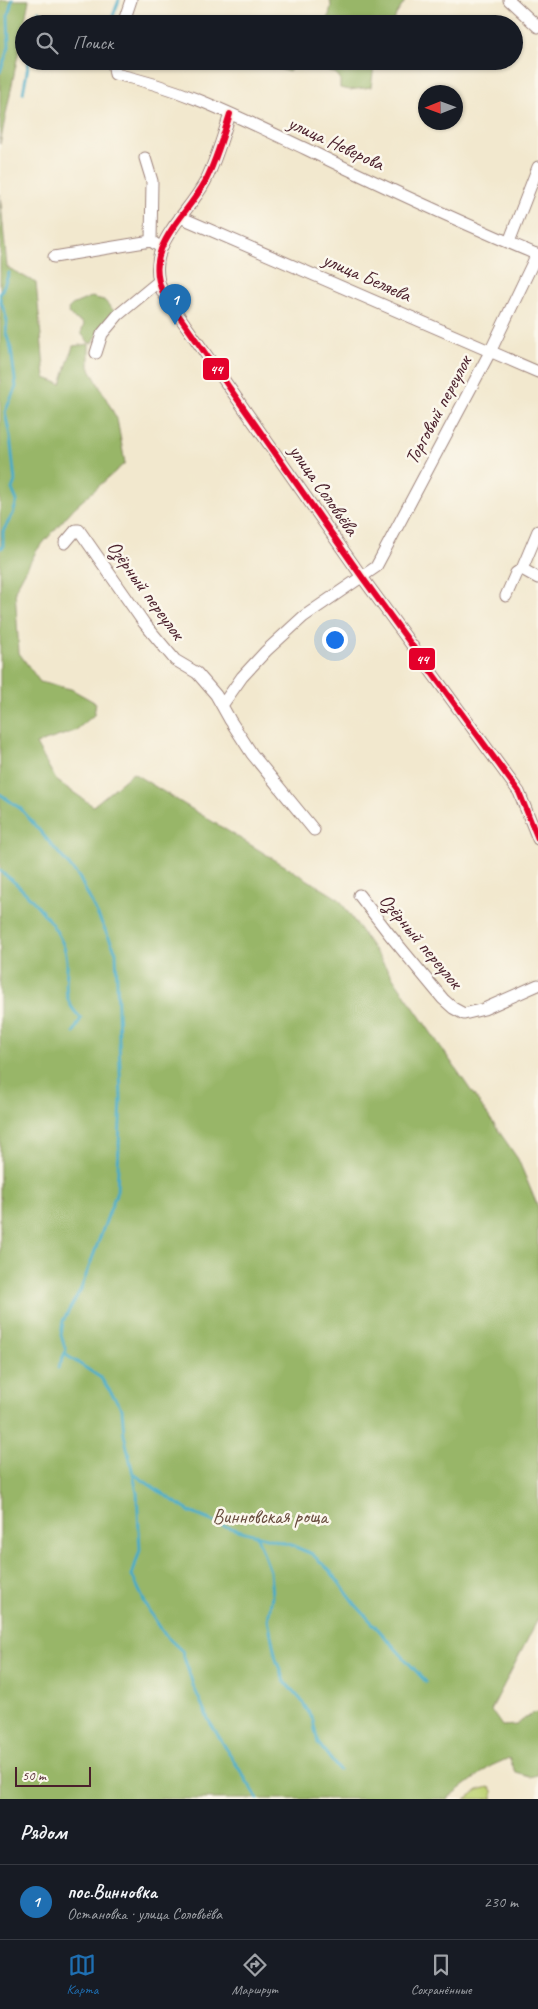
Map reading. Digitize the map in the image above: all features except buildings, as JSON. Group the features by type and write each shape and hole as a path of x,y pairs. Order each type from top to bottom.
{"street":[{"path":"126,15 131,0"},
{"path":"509,0 538,27"},
{"name":"улица Неверова","path":"114,70 115,74 169,88 230,114 392,190 537,254"},
{"path":"54,257 156,244 180,217 205,182 230,114"},
{"path":"96,353 102,334 118,316 158,282 152,181 145,158"},
{"path":"509,242 538,167"},
{"name":"улица Беляева","path":"180,217 538,372"},
{"name":"Торговый переулок","path":"362,576 376,567 389,544 490,352 537,254"},
{"name":"улица Соловьёва","path":"158,282 163,293 362,576 519,792 538,839"},
{"name":"Озёрный переулок","path":"65,544 76,530 79,530 144,623 175,660 196,673 222,704 252,754 314,830"},
{"path":"506,596 516,572 522,569 538,531"},
{"path":"522,569 538,578"},
{"path":"222,704 242,677 272,645 304,617 362,576"},
{"name":"Озёрный переулок","path":"360,895 401,949 443,999 453,1008 464,1014 484,1009 538,985"}],"green space":[{"path":"0,0 29,0 26,15 15,15 15,70 0,144"},
{"path":"330,0 404,0 396,15 329,15"},
{"path":"374,70 371,87 350,90 340,88 340,78 335,73 327,71"},
{"name":"Винновская роща","path":"0,194 7,267 36,283 45,378 61,384 73,346 89,344 89,367 117,419 125,463 74,508 37,550 15,590 19,653 40,682 71,689 96,703 94,715 75,731 36,744 56,780 93,806 133,773 339,899 518,1159 538,1207 538,1619 491,1710 502,1726 516,1725 532,1713 538,1712 538,1775 530,1777 516,1773 509,1758 491,1766 447,1799 0,1799"},
{"path":"91,297 104,300 114,311 92,343 89,343 81,333 84,324 72,317 68,309 72,305"},
{"path":"489,1787 493,1790 493,1799 465,1799 478,1790"}],"waterway":[{"path":"0,72 9,47 8,16 12,0"},
{"path":"113,15 119,0"},
{"path":"38,15 39,11"},
{"path":"23,93 27,70"},
{"path":"0,295 9,273"},
{"path":"0,298 7,320 6,333 11,349 16,387 5,412 10,436 15,481 12,489 17,501 13,514 3,531 3,547 0,548"},
{"path":"0,794 21,809 79,877 116,952 121,1099 117,1191 81,1289 63,1321 61,1335 66,1351 58,1368"},
{"path":"0,871 18,885 45,916 60,937 66,957 66,992 68,1000 81,1018 74,1032"},
{"path":"66,1355 101,1378 122,1409 124,1434 137,1492 140,1550 132,1575 147,1607 165,1635 182,1651 193,1685 209,1721 258,1799"},
{"path":"135,1475 190,1512 224,1526 291,1545 312,1554 331,1572 355,1604 426,1682"},
{"path":"256,1534 270,1571 272,1596 268,1620 276,1659 284,1681 302,1701 313,1720 318,1743 339,1770"}],"transit line":[{"name":"44","path":"230,114 216,157 205,182 197,196 177,221 162,247 158,261 158,277 163,293 362,577 519,792 538,839"}],"place":[{"name":"пос.Винновка","path":"175,325"}]}
